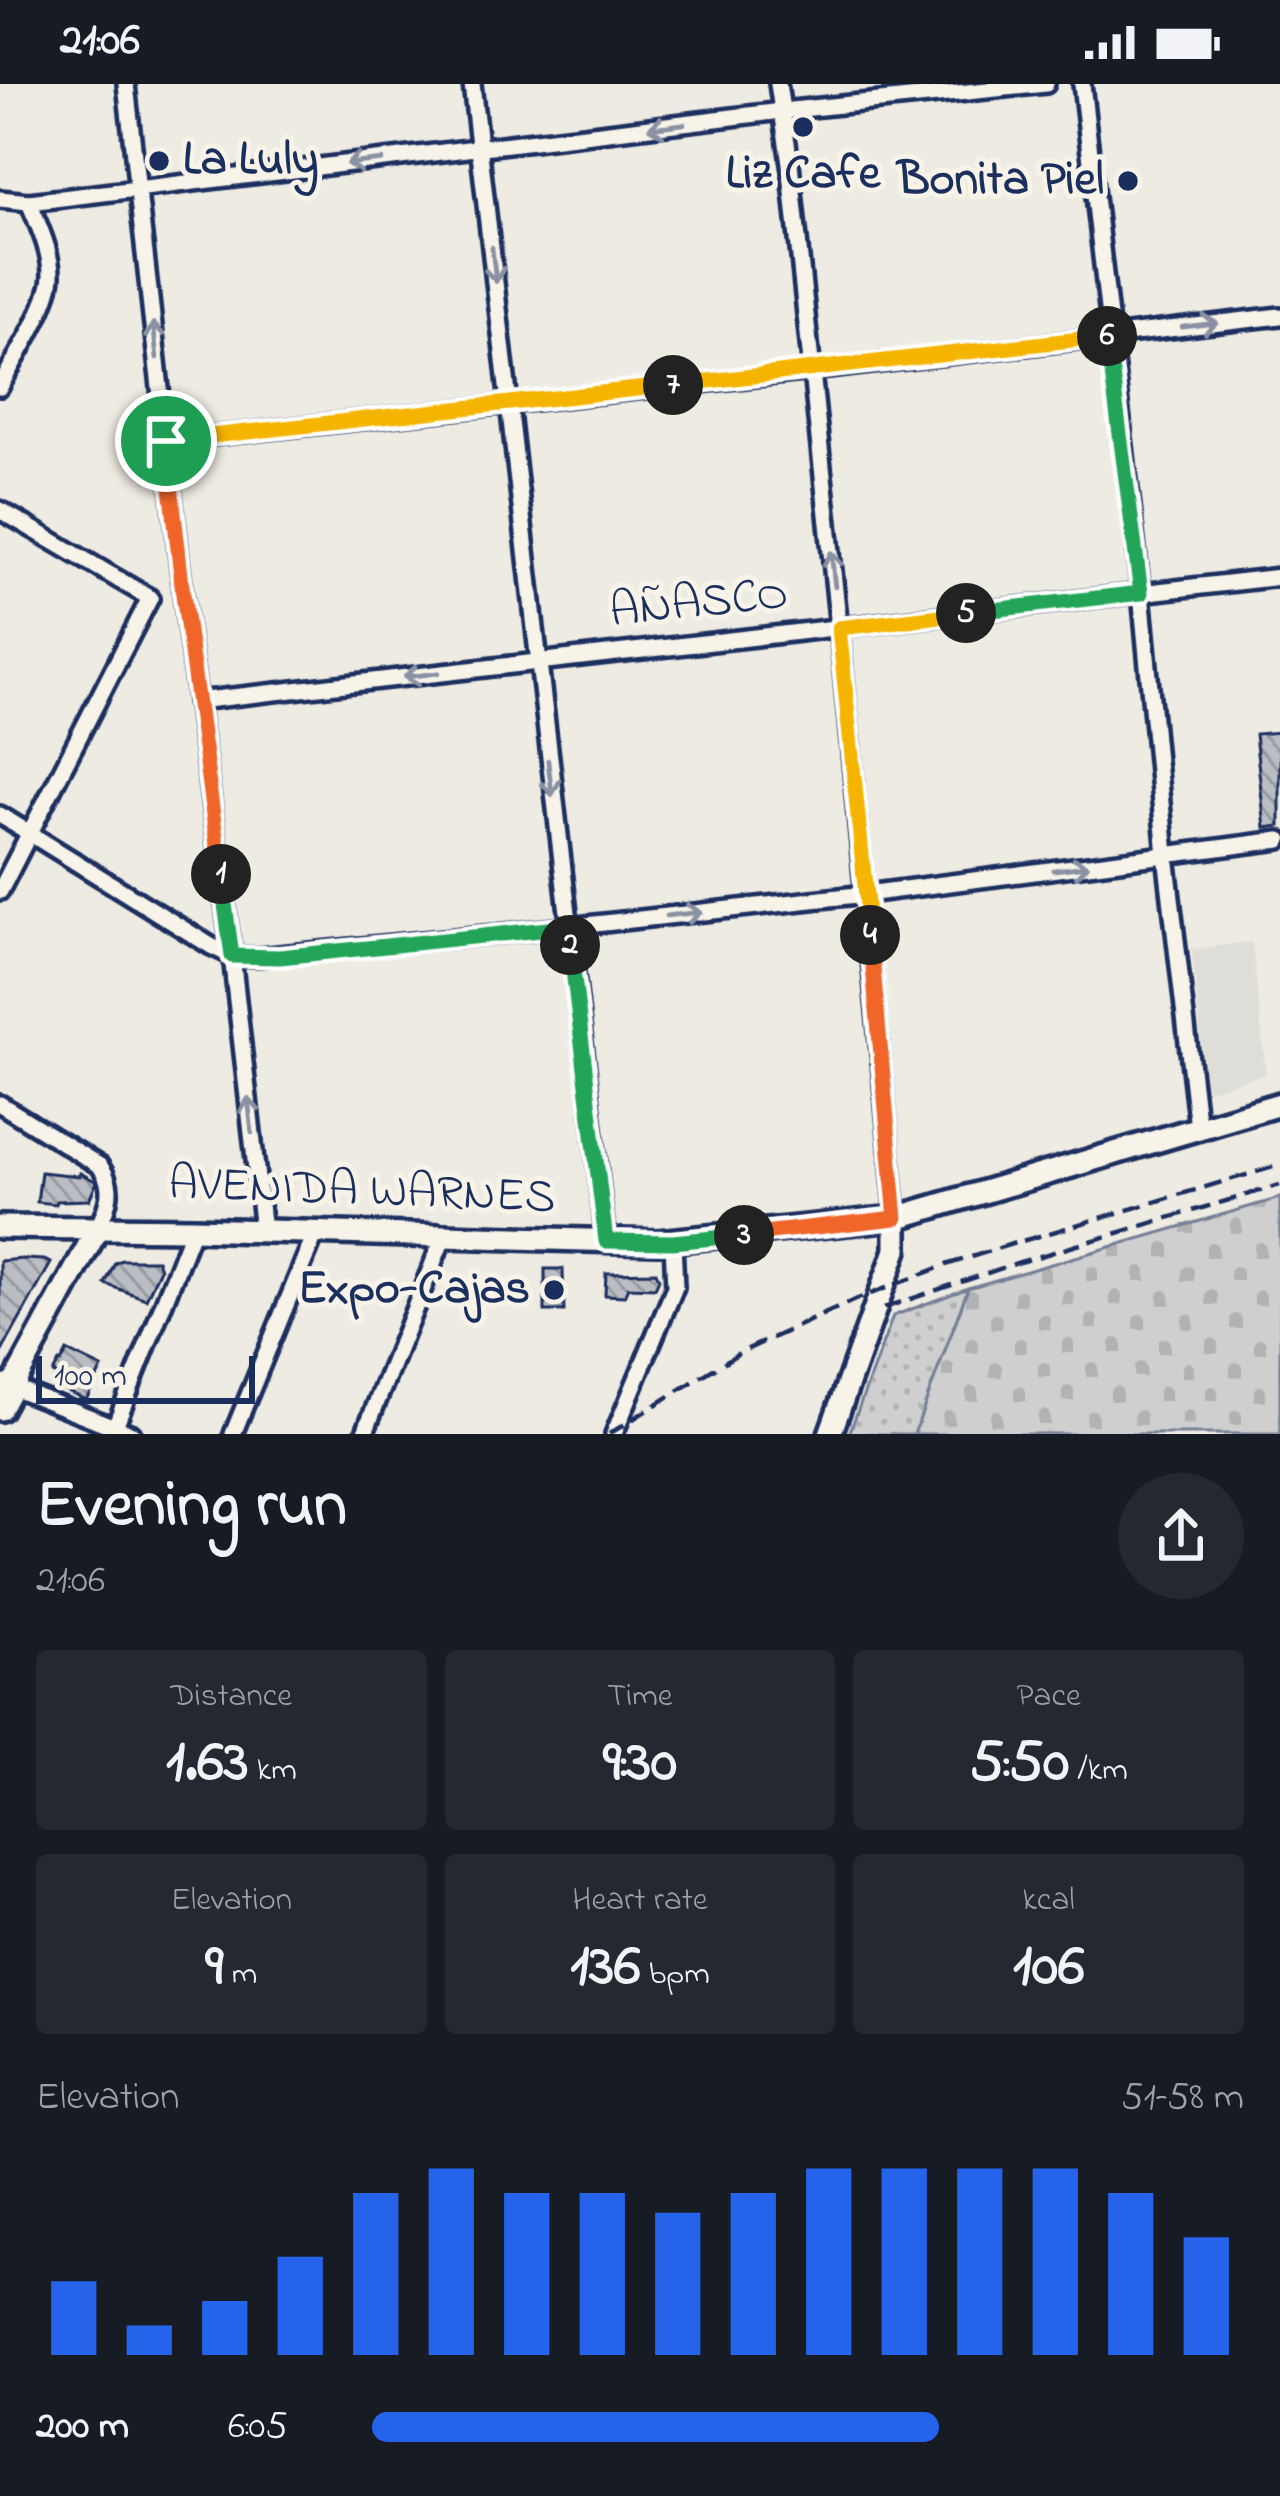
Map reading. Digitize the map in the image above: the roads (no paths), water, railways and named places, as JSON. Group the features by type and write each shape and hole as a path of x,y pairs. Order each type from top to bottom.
{"main road":[{"name":"AVENIDA WARNES","path":"0,1227 673,1242 896,1218 1280,1104"},
{"path":"830,1434 896,1250 896,1218"},
{"path":"0,1409 6,1384 98,1228"}],"street":[{"path":"126,84 183,594 263,1231"},
{"path":"472,84 606,1241"},
{"path":"778,84 839,628 896,1218"},
{"path":"0,199 29,202 782,111 1046,84"},
{"path":"1082,84 1198,1128"},
{"path":"0,387 51,280 47,249 29,202"},
{"path":"131,445 1280,316"},
{"path":"0,510 150,598 183,594"},
{"name":"AÑASCO","path":"197,701 1280,577"},
{"path":"0,891 150,598"},
{"path":"0,815 232,956 280,957 866,894 1280,840"},
{"path":"0,1104 100,1166 111,1192 98,1228"},
{"path":"113,1430 194,1229"},
{"path":"233,1434 316,1232"},
{"path":"364,1434 444,1236"},
{"path":"614,1434 675,1287 673,1242"},
{"path":"6,1384 132,1434"}],"railway":[{"path":"609,1434 739,1353 855,1300 1012,1244 1280,1165"},
{"path":"884,1308 1280,1185"}],"place":[{"name":"Liz Cafe","path":"803,127"},
{"name":"La Luly","path":"159,161"},
{"name":"Bonita Piel","path":"1128,181"},
{"name":"Expo-Cajas","path":"554,1290"}]}
